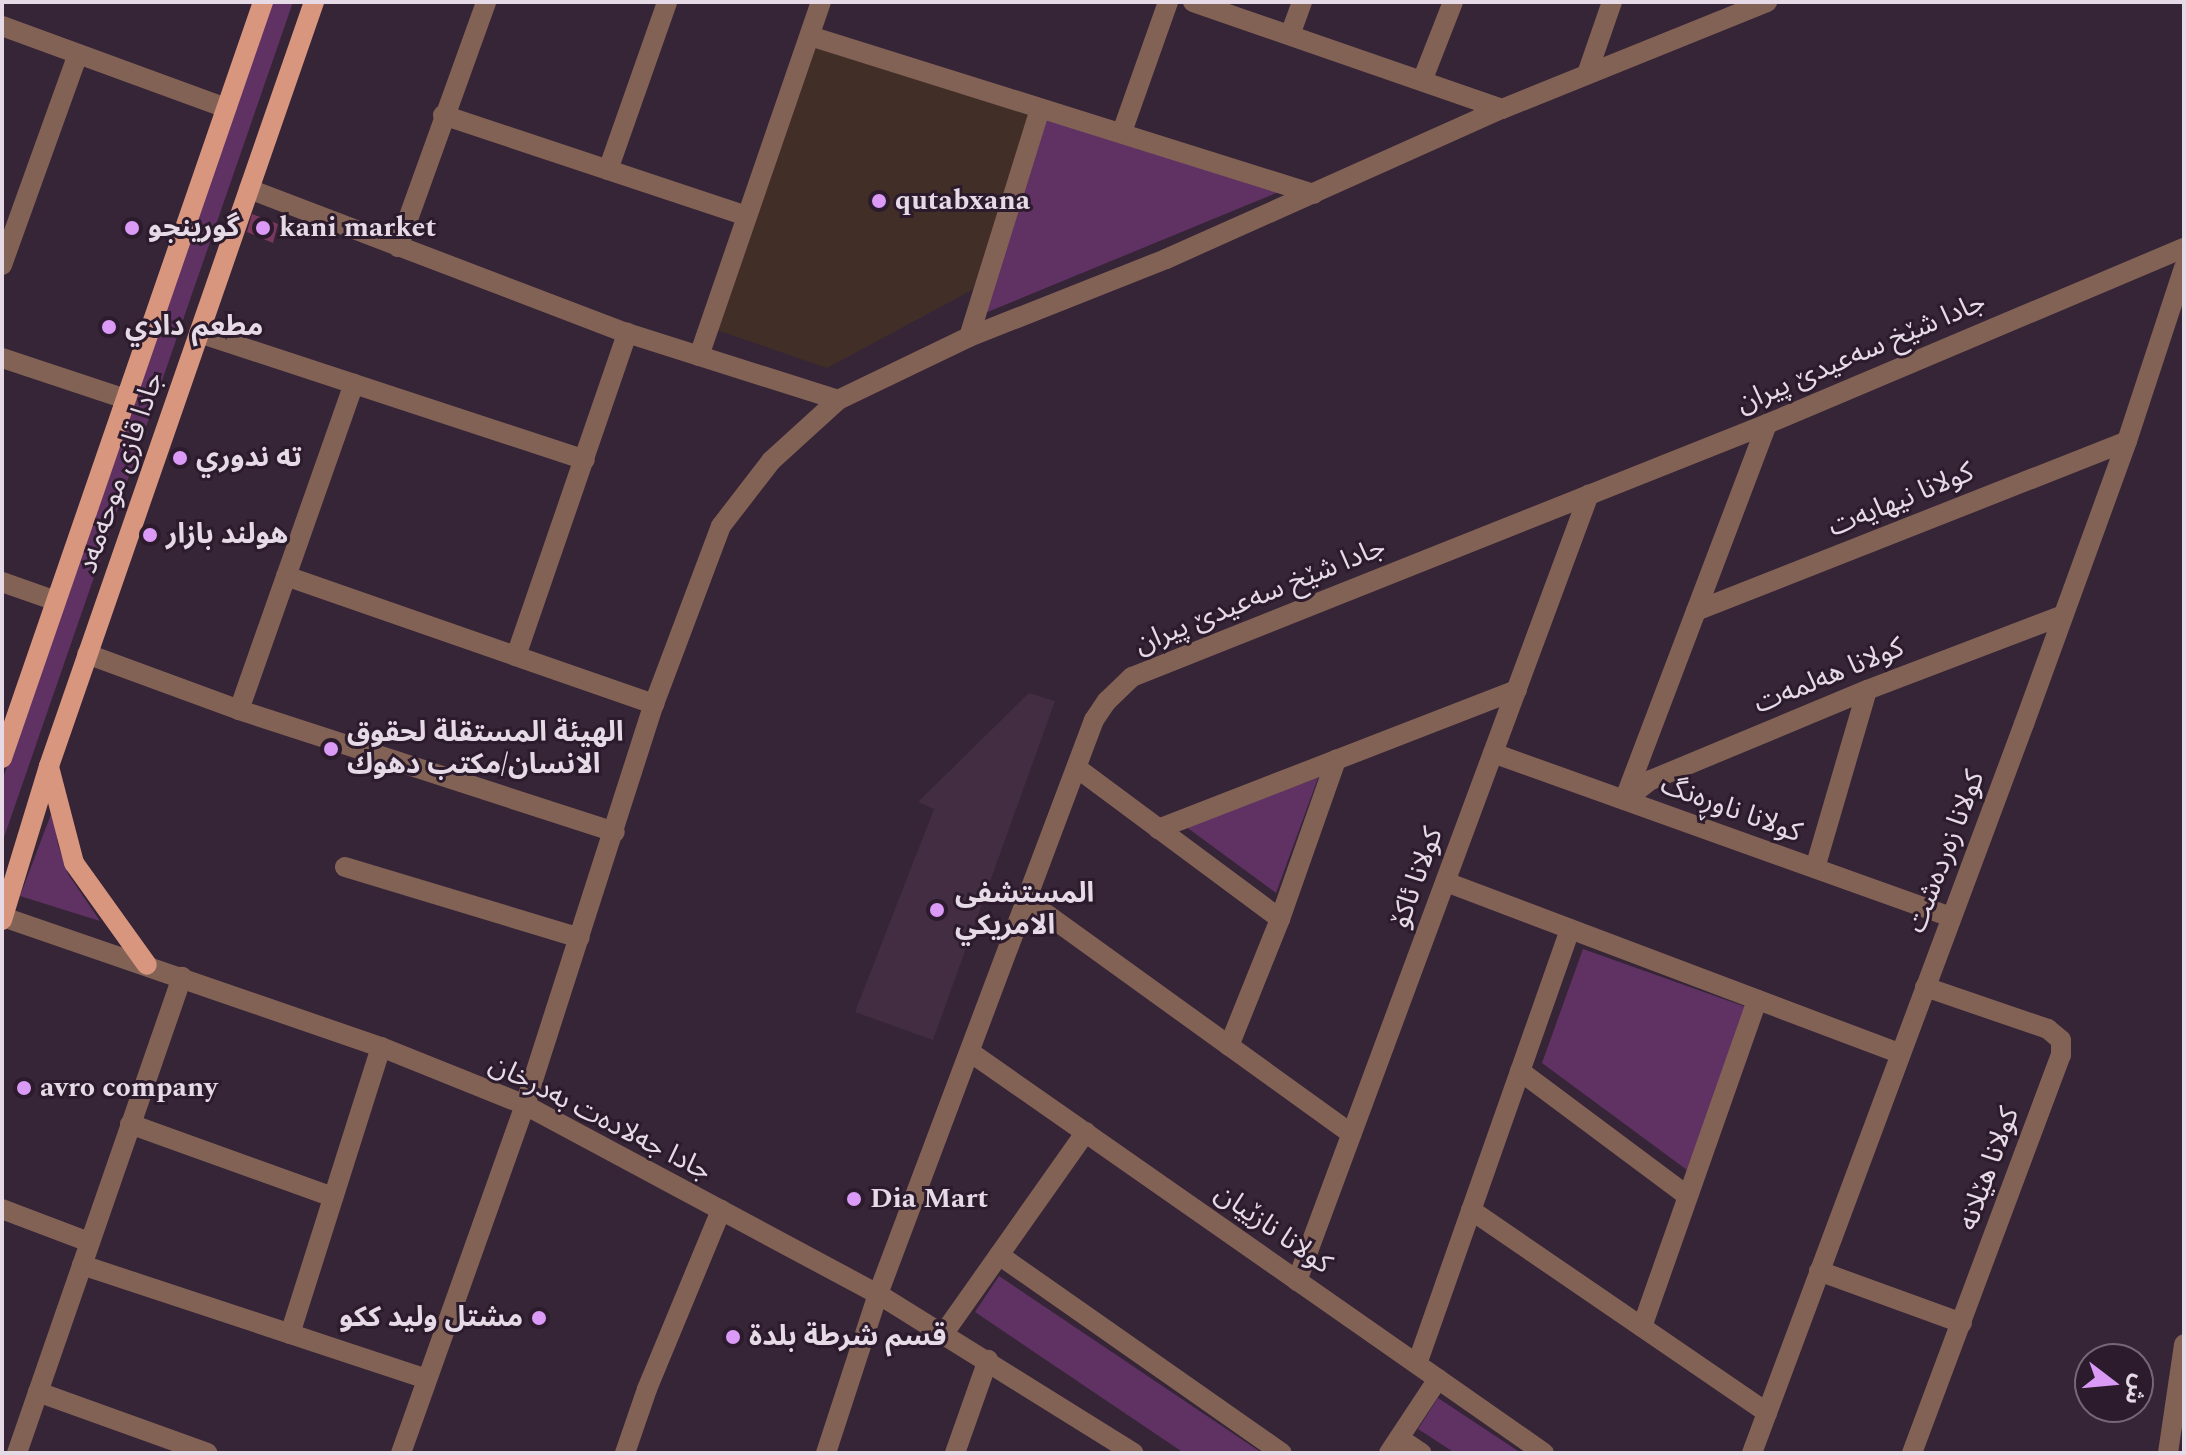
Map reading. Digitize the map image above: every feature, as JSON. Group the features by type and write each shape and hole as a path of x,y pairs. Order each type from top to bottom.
{"main road":[{"name":"جادا قازی موحەمەد","path":"3,754 263,2"},
{"name":"جادا قازی موحەمەد","path":"2,917 87,654 314,2"},
{"path":"49,766 74,863 147,965"}],"street":[{"path":"398,247 486,2"},
{"path":"608,170 667,2"},
{"path":"699,356 821,2"},
{"path":"1122,132 1168,2"},
{"path":"1193,2 1502,109"},
{"path":"1290,35 1302,2"},
{"path":"1422,81 1453,2"},
{"path":"1587,74 1612,2"},
{"path":"401,1453 525,1105 654,704 721,526 771,461 838,400 969,337 1166,259 1502,109 1767,2"},
{"path":"2,26 226,108"},
{"path":"810,36 1314,194"},
{"path":"2,265 10,214 78,54"},
{"path":"969,337 1040,109"},
{"path":"443,115 747,216"},
{"path":"249,189 627,333 838,400"},
{"name":"جادا شێخ سەعیدێ پیران","path":"826,1453 878,1294 1094,720 1107,701 1132,677 1767,424 2184,248"},
{"name":"کولانا زەردەشت","path":"1752,1453 2127,441 2184,268"},
{"path":"199,333 585,460"},
{"path":"516,656 627,333"},
{"path":"2,358 126,399"},
{"path":"239,710 354,384"},
{"path":"1625,800 1767,424"},
{"name":"کولانا نیهایەت","path":"1696,611 2127,441"},
{"name":"کولانا ئاکۆ","path":"1297,1281 1589,494"},
{"path":"286,576 654,704"},
{"path":"2,582 56,601"},
{"name":"کولانا هەلمەت","path":"1625,800 1651,780 1867,690 2061,616"},
{"path":"87,654 239,710 615,832"},
{"path":"1158,829 1517,690"},
{"path":"1815,868 1867,690"},
{"name":"کولانا ناوڕەنگ","path":"1493,753 1951,917"},
{"path":"1229,1046 1280,919 1336,760"},
{"path":"1077,768 1280,919"},
{"path":"345,867 580,938"},
{"path":"1446,882 1900,1054"},
{"path":"1027,900 1352,1134"},
{"name":"جادا جەلادەت بەدرخان","path":"2,917 381,1047 525,1105 878,1294 1133,1453"},
{"path":"1417,1364 1570,929"},
{"path":"17,1453 182,977"},
{"name":"کولانا هێلانە","path":"1912,1453 2061,1055 2061,1040 2048,1029 1925,987"},
{"path":"1642,1327 1757,1000"},
{"path":"290,1334 381,1047"},
{"name":"کولانا نازێیان","path":"970,1052 1544,1453"},
{"path":"1520,1071 1688,1196"},
{"path":"130,1124 333,1197"},
{"path":"944,1333 1086,1132"},
{"path":"2,1209 89,1242"},
{"path":"625,1453 647,1389 721,1210"},
{"path":"1471,1210 1767,1413"},
{"path":"999,1255 1282,1453"},
{"path":"82,1265 427,1379"},
{"path":"1819,1271 1962,1323"},
{"path":"2174,1448 2184,1344"},
{"path":"955,1453 988,1360"},
{"path":"1421,1453 1394,1446 1438,1379"},
{"path":"38,1392 179,1448 207,1453"}],"shaded area":[{"path":"272,2 293,2 2,843 2,781"},
{"name":"qutabxana","path":"811,36 1034,113 974,289 827,368 711,328"},
{"path":"1047,119 1281,191 985,313"},
{"name":"المستشفى الامريكي","path":"1029,693 1055,701 933,1040 855,1012 934,809 918,802"},
{"path":"1318,778 1276,893 1185,826"},
{"path":"53,809 58,845 68,874 100,921 20,896"},
{"path":"1583,949 1746,1007 1687,1170 1542,1063"},
{"path":"999,1276 1262,1453 1184,1453 975,1312"},
{"path":"1438,1398 1521,1453 1455,1453 1418,1429"}],"building":[{"name":"kani market","path":"252,214 278,224 273,243 247,232"}],"place":[{"name":"qutabxana","path":"879,201"},
{"name":"گورينجو","path":"132,228"},
{"name":"kani market","path":"263,228"},
{"name":"مطعم دادي","path":"109,327"},
{"name":"ته ندوري","path":"180,458"},
{"name":"هولند بازار","path":"150,535"},
{"name":"الهيئة المستقلة لحقوق الانسان/مكتب دهوك","path":"331,749"},
{"name":"المستشفى الامريكي","path":"937,910"},
{"name":"avro company","path":"24,1088"},
{"name":"Dia Mart","path":"854,1199"},
{"name":"مشتل وليد ككو","path":"539,1318"},
{"name":"قسم شرطة بلدة","path":"733,1337"}]}
